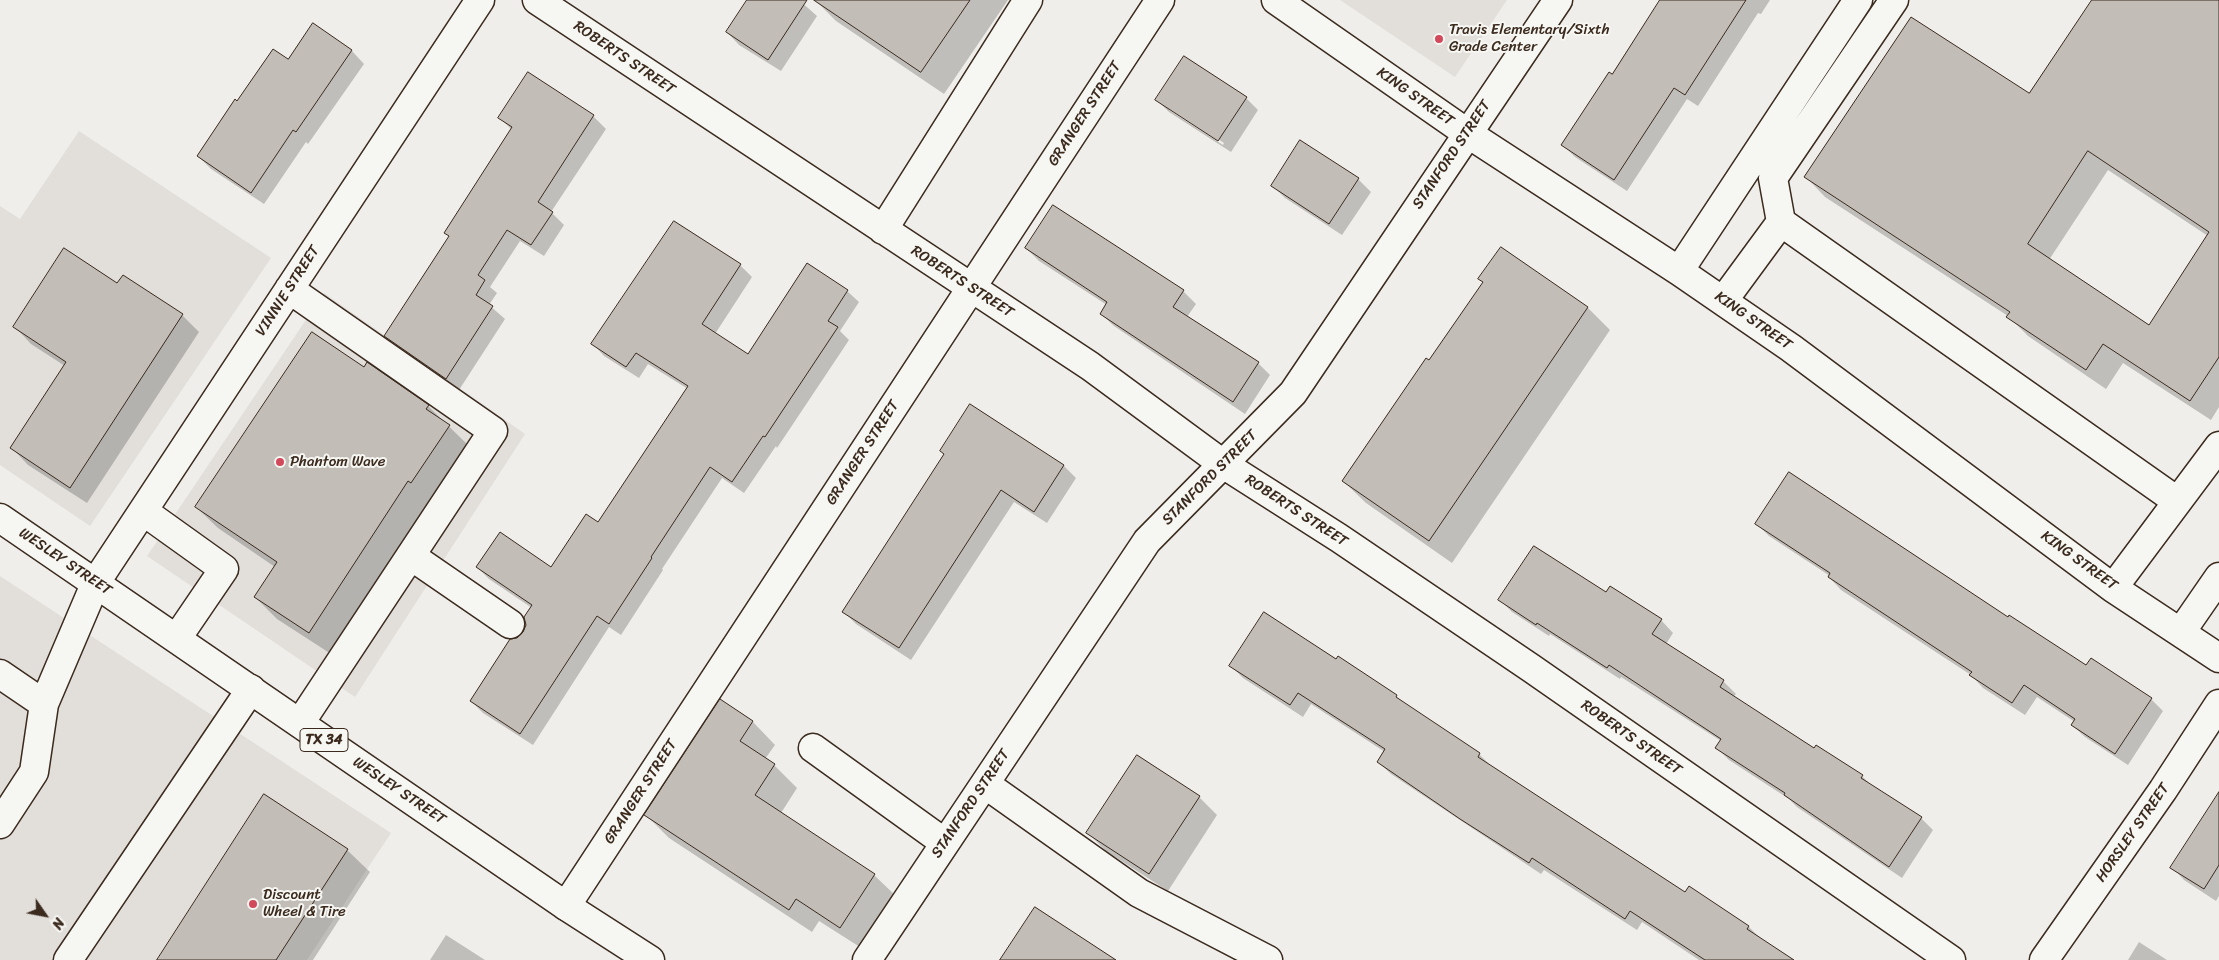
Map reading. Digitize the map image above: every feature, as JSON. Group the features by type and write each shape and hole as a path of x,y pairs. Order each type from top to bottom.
{"street":[{"name":"VINNIE STREET","path":"0,824 34,772 44,704 96,582 480,0"},
{"name":"ROBERTS STREET","path":"537,0 1090,366 1223,464 1339,538 1515,657 1952,960"},
{"path":"882,230 1028,0"},
{"name":"GRANGER STREET","path":"566,906 1160,0"},
{"name":"KING STREET","path":"1276,0 1467,134 1679,271 1791,348 2113,588 2219,658"},
{"name":"STANFORD STREET","path":"866,960 1147,541 1293,393 1558,0"},
{"path":"1679,271 1858,0"},
{"path":"1894,0 1773,178 1781,222 2177,500"},
{"path":"1723,301 1781,222"},
{"path":"289,289 493,431 300,723"},
{"path":"2113,588 2219,446"},
{"path":"143,511 224,569 176,638"},
{"name":"WESLEY STREET","path":"0,518 566,906 650,960"},
{"path":"411,556 510,624"},
{"path":"2181,632 2219,577"},
{"path":"0,674 44,704"},
{"path":"68,960 251,689"},
{"name":"HORSLEY STREET","path":"2044,960 2163,790 2219,704"},
{"path":"813,748 945,844"},
{"path":"985,784 1138,893 1268,960"}],"shaded area":[{"name":"Travis Elementary/Sixth Grade Center","path":"1340,0 1507,0 1455,77"},
{"path":"79,131 271,258 90,526 0,465 0,206 20,219"},
{"path":"324,293 525,434 355,697 147,556"},
{"path":"0,576 391,833 307,960 0,960"}],"building":[{"path":"747,0 807,0 768,60 726,32"},
{"path":"814,0 970,0 921,72"},
{"path":"1660,0 1746,0 1685,95 1674,88 1614,180 1561,145 1609,72 1612,74"},
{"path":"2092,0 2219,0 2219,357 2190,401 2103,344 2086,370 2006,317 2010,312 1804,177 1911,17 2029,93","holes":["2088,151 2209,232 2149,325 2028,244"]},
{"path":"313,23 352,50 296,132 293,130 251,193 197,156 235,99 237,101 273,49 288,59"},
{"path":"1184,56 1247,97 1218,141 1155,100"},
{"path":"528,72 594,115 538,202 553,212 531,245 507,230 478,275 485,280 476,295 493,306 446,379 384,336 449,236 444,233 512,127 498,118"},
{"path":"1300,140 1359,178 1329,224 1271,186"},
{"path":"1053,205 1184,290 1173,307 1259,362 1233,402 1100,314 1107,302 1025,248"},
{"path":"674,221 741,264 702,324 748,354 807,263 848,290 828,321 838,327 765,437 763,436 732,482 710,467 609,624 597,616 520,734 470,701 510,639 517,638 523,632 526,625 524,617 532,605 476,567 500,532 551,567 586,514 598,522 688,386 636,353 626,367 591,344"},
{"path":"1501,247 1588,307 1429,541 1342,481 1426,358 1429,360 1483,282 1478,279"},
{"path":"64,248 117,283 123,275 183,314 70,488 10,448 66,362 13,327"},
{"name":"Phantom Wave","path":"312,332 364,367 367,362 429,405 426,409 450,425 411,483 408,481 309,633 254,597 277,562 195,507"},
{"path":"970,404 1064,465 1034,512 1001,490 899,648 842,612 944,454 940,451"},
{"path":"1789,472 2008,617 2009,615 2086,665 2091,658 2152,698 2115,754 2071,725 2075,719 2024,685 2012,703 1969,675 1972,672 1828,577 1830,573 1755,524"},
{"path":"1534,546 1606,592 1610,586 1662,619 1652,634 1724,680 1720,687 1814,748 1816,745 1863,775 1861,778 1922,817 1889,867 1784,795 1785,793 1715,748 1721,739 1609,665 1607,668 1498,600"},
{"path":"1264,612 1336,659 1338,656 1397,695 1396,697 1480,753 1478,757 1685,892 1689,886 1749,926 1747,929 1794,960 1705,960 1630,911 1625,919 1532,858 1529,863 1460,819 1377,762 1385,749 1298,693 1290,705 1229,666"},
{"path":"720,699 753,721 740,741 775,764 755,795 875,874 840,928 796,899 789,910 644,815"},
{"path":"1137,755 1200,796 1149,874 1086,833"},
{"path":"2219,792 2219,865 2204,889 2170,868"},
{"name":"Discount Wheel & Tire","path":"264,794 348,849 276,960 157,960"},
{"path":"1035,907 1116,960 1000,960"}],"place":[{"name":"Travis Elementary/Sixth Grade Center","path":"1439,39"},
{"name":"Phantom Wave","path":"280,462"},
{"name":"Discount Wheel & Tire","path":"253,904"}]}
